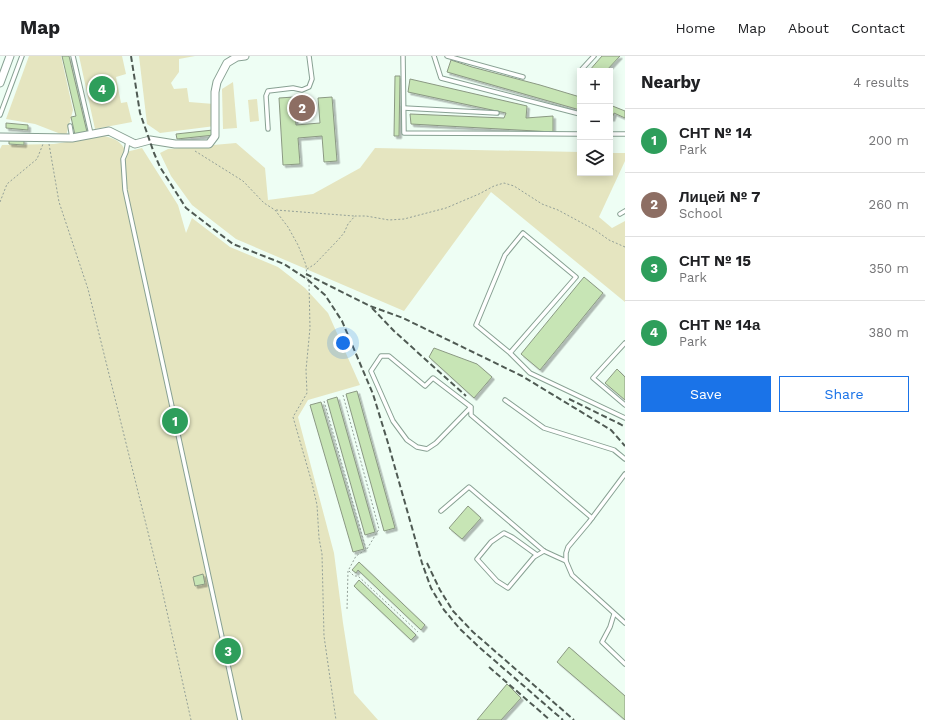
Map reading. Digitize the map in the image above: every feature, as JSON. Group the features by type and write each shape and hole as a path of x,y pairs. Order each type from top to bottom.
{"street":[{"path":"0,83 10,56"},
{"path":"0,137 72,138 109,131 135,144 150,140 175,144 209,144 215,136 216,82 227,63 237,57 245,56"}],"lane":[{"path":"0,115 22,56"},
{"path":"73,56 91,134"},
{"path":"268,130 266,96 268,91 293,88 302,90 309,87 312,79 309,56"},
{"path":"403,56 404,132 577,134"},
{"path":"434,56 441,78 577,113"},
{"path":"447,56 523,77"},
{"path":"583,68 594,56"},
{"path":"404,108 497,113"},
{"path":"70,126 72,138"},
{"path":"613,134 625,134"},
{"path":"128,141 123,159 125,190 240,720"},
{"path":"620,214 625,211"},
{"path":"510,353 576,277 523,233 505,255 476,325 510,353 530,373 625,418"},
{"path":"625,343 593,378 625,406"},
{"path":"381,356 389,356 425,386 434,378 471,407 436,443 427,449 417,447 407,440 393,421 371,371 381,356"},
{"path":"505,400 544,428 614,450 625,458"},
{"path":"471,407 471,415 592,518"},
{"path":"625,474 568,547 566,553 566,561 572,575 625,623"},
{"path":"441,511 469,487 544,551 566,561"},
{"path":"537,555 504,533 490,542 477,559 496,581 508,588 534,557 544,551"},
{"path":"614,614 610,627 602,642 625,664"}],"path":[{"path":"0,202 7,184 37,159 46,138"},
{"path":"46,138 59,202 88,289 161,585 191,720"},
{"path":"193,150 243,182 264,202 275,210 288,227 298,245 306,265 309,283 310,328 306,370 307,394 293,417 317,505 319,538 322,554 324,636 336,720"},
{"path":"275,210 366,216 389,220 404,219 446,208 494,186 504,183 514,186 542,204 558,210 596,230 609,240 625,247"},
{"path":"306,269 315,264 338,240 355,216"},
{"path":"343,395 380,529 367,549 356,556 348,571 347,610"},
{"path":"324,401 367,549"},
{"path":"348,571 354,576 358,576 418,632"}],"green space":[{"path":"29,56 61,56 73,110 66,136 35,124 6,119"},
{"path":"79,56 122,56 126,74 116,77 121,103 127,102 132,122 95,129"},
{"path":"139,56 195,56 179,59 179,72 171,83 174,89 187,88 189,102 214,104 215,126 160,133 147,124"},
{"path":"233,82 237,128 223,129 222,89"},
{"path":"257,99 259,121 250,122 248,100"},
{"path":"104,136 118,141 126,152 142,148 178,205 186,233 192,218 230,247 278,267 305,288 328,313 360,385 308,400 298,417 334,553 354,693 378,720 0,720 0,149 2,145 54,144"},
{"path":"236,143 265,168 268,200 313,194 360,168 375,148 577,152 577,176 613,176 613,153 625,153 625,161 599,217 612,228 625,221 625,302 491,192 404,311 236,239 192,205 171,176 160,153 168,149"}],"building":[{"path":"62,56 69,56 87,132 75,135 71,117 76,116"},
{"path":"602,56 620,56 609,68 592,68"},
{"path":"451,60 540,85 577,96 577,109 447,72"},
{"path":"395,76 400,76 399,136 394,136"},
{"path":"410,79 527,106 526,118 553,116 553,132 411,124 410,114 504,118 506,113 408,92"},
{"path":"294,97 296,125 320,123 318,98 332,97 337,161 324,162 322,136 298,138 300,164 283,165 279,98"},
{"path":"613,106 625,111 625,118 614,113 613,116"},
{"path":"6,123 28,125 28,130 6,128"},
{"path":"213,130 214,135 177,139 176,134"},
{"path":"9,140 24,140 24,145 9,144"},
{"path":"584,277 603,293 540,370 521,354"},
{"path":"434,348 477,364 492,377 474,398 429,357"},
{"path":"617,369 625,377 625,400 605,383"},
{"path":"357,391 395,528 384,531 346,394"},
{"path":"337,397 375,532 365,535 327,400"},
{"path":"321,402 364,549 353,552 310,405"},
{"path":"468,506 481,518 462,539 449,528"},
{"path":"359,562 425,625 421,630 358,570 356,573 352,570"},
{"path":"203,574 205,584 195,586 193,577"},
{"path":"359,580 416,635 411,640 354,586"},
{"path":"569,647 625,696 625,720 557,662"},
{"path":"507,684 521,698 501,720 477,720"}],"railway":[{"path":"131,56 140,113 154,153 160,167 186,208 233,244 284,264 307,279 325,295 342,321 373,394 422,563 431,588 444,610 460,629 479,647 563,720"},
{"path":"306,274 370,306 403,318 522,376 611,430 625,446"},
{"path":"372,308 394,331 466,396"},
{"path":"569,399 625,427"},
{"path":"427,563 440,590 453,611 473,632 574,720"},
{"path":"489,667 550,720"}],"place":[{"name":"СНТ № 14а","path":"102,89"},
{"name":"Лицей № 7","path":"302,108"},
{"name":"СНТ № 14","path":"175,421"},
{"name":"СНТ № 15","path":"228,651"}]}
